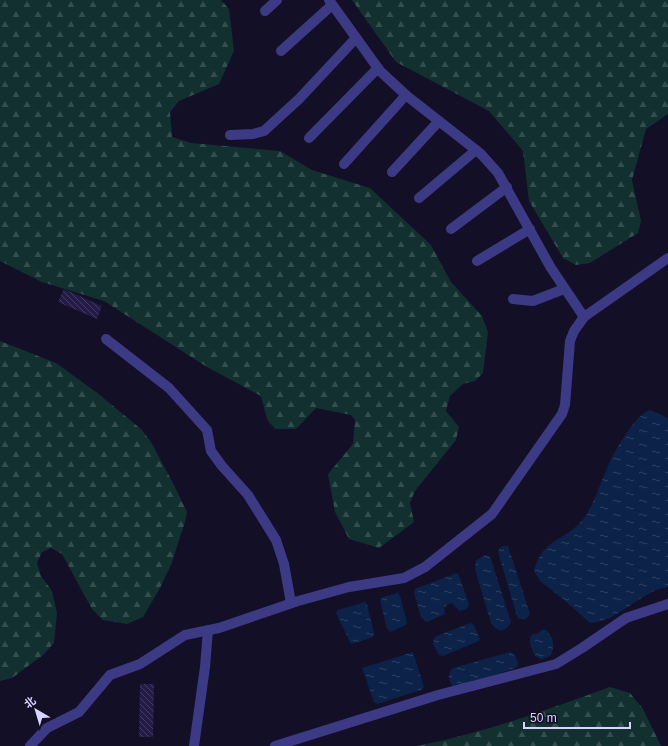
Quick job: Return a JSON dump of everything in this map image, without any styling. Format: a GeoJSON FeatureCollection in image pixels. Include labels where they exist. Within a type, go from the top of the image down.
{"type":"FeatureCollection","features":[{"type":"Feature","properties":{"kind":"street"},"geometry":{"type":"LineString","coordinates":[[265,11],[276,0]]}},
{"type":"Feature","properties":{"kind":"street"},"geometry":{"type":"LineString","coordinates":[[281,51],[330,2],[378,68],[406,95],[476,150],[498,173],[564,289],[584,317]]}},
{"type":"Feature","properties":{"kind":"street"},"geometry":{"type":"LineString","coordinates":[[230,135],[253,134],[264,131],[299,99],[356,38]]}},
{"type":"Feature","properties":{"kind":"street"},"geometry":{"type":"LineString","coordinates":[[309,138],[378,68]]}},
{"type":"Feature","properties":{"kind":"street"},"geometry":{"type":"LineString","coordinates":[[344,164],[406,95]]}},
{"type":"Feature","properties":{"kind":"street"},"geometry":{"type":"LineString","coordinates":[[392,172],[439,121]]}},
{"type":"Feature","properties":{"kind":"street"},"geometry":{"type":"LineString","coordinates":[[419,198],[476,150]]}},
{"type":"Feature","properties":{"kind":"street"},"geometry":{"type":"LineString","coordinates":[[451,229],[507,187]]}},
{"type":"Feature","properties":{"kind":"street"},"geometry":{"type":"LineString","coordinates":[[477,261],[530,229]]}},
{"type":"Feature","properties":{"kind":"street"},"geometry":{"type":"LineString","coordinates":[[30,746],[47,728],[79,712],[110,675],[140,664],[186,635],[219,628],[291,603],[349,587],[404,578],[425,567],[492,514],[562,414],[565,405],[570,341],[574,331],[584,317],[668,258]]}},
{"type":"Feature","properties":{"kind":"street"},"geometry":{"type":"LineString","coordinates":[[513,299],[533,301],[564,289]]}},
{"type":"Feature","properties":{"kind":"street"},"geometry":{"type":"LineString","coordinates":[[106,339],[169,388],[206,430],[211,451],[222,466],[248,495],[276,540],[284,564],[291,603]]}},
{"type":"Feature","properties":{"kind":"street"},"geometry":{"type":"LineString","coordinates":[[275,746],[438,696],[556,664],[626,618],[668,604]]}},
{"type":"Feature","properties":{"kind":"street"},"geometry":{"type":"LineString","coordinates":[[194,746],[205,667],[208,630]]}},
{"type":"Feature","properties":{"kind":"green space"},"geometry":{"type":"Polygon","coordinates":[[[0,0],[221,0],[229,9],[234,51],[219,84],[179,101],[170,112],[172,137],[191,143],[280,151],[312,170],[370,188],[431,245],[451,282],[482,316],[488,332],[483,373],[475,381],[463,384],[450,396],[446,411],[459,427],[456,440],[415,491],[410,503],[414,522],[379,548],[349,539],[335,512],[328,474],[353,444],[355,420],[351,415],[316,408],[296,429],[275,429],[267,419],[261,396],[207,367],[104,301],[42,282],[0,261],[0,0]]]}},
{"type":"Feature","properties":{"kind":"green space"},"geometry":{"type":"Polygon","coordinates":[[[352,0],[668,0],[668,114],[646,129],[632,180],[641,221],[638,233],[590,263],[576,265],[563,258],[529,201],[523,151],[489,111],[396,62],[352,0]]]}},
{"type":"Feature","properties":{"kind":"green space"},"geometry":{"type":"Polygon","coordinates":[[[0,341],[56,363],[96,392],[141,429],[151,442],[187,512],[171,565],[160,588],[143,617],[127,624],[103,620],[92,609],[62,554],[51,548],[42,552],[37,563],[41,576],[52,591],[57,613],[54,643],[43,655],[12,678],[0,681],[0,341]]]}},
{"type":"Feature","properties":{"kind":"green space"},"geometry":{"type":"Polygon","coordinates":[[[610,687],[630,693],[643,709],[661,746],[417,746],[491,728],[610,687]]]}},
{"type":"Feature","properties":{"kind":"water"},"geometry":{"type":"Polygon","coordinates":[[[650,410],[668,419],[668,587],[658,589],[610,617],[590,623],[540,581],[534,571],[543,551],[572,530],[586,515],[609,464],[624,436],[637,419],[650,410]]]}},
{"type":"Feature","properties":{"kind":"water"},"geometry":{"type":"Polygon","coordinates":[[[503,546],[508,546],[530,614],[526,619],[519,619],[517,616],[498,552],[503,546]]]}},
{"type":"Feature","properties":{"kind":"water"},"geometry":{"type":"Polygon","coordinates":[[[486,555],[491,559],[511,622],[504,630],[496,629],[491,623],[475,569],[476,560],[486,555]]]}},
{"type":"Feature","properties":{"kind":"water"},"geometry":{"type":"Polygon","coordinates":[[[457,573],[469,604],[468,607],[459,611],[452,603],[448,604],[444,608],[445,614],[427,622],[421,617],[414,593],[415,589],[457,573]]]}},
{"type":"Feature","properties":{"kind":"water"},"geometry":{"type":"Polygon","coordinates":[[[398,593],[407,622],[406,625],[390,632],[387,629],[380,600],[383,597],[398,593]]]}},
{"type":"Feature","properties":{"kind":"water"},"geometry":{"type":"Polygon","coordinates":[[[365,602],[367,604],[374,633],[373,637],[351,644],[336,613],[338,610],[365,602]]]}},
{"type":"Feature","properties":{"kind":"water"},"geometry":{"type":"Polygon","coordinates":[[[470,623],[474,625],[480,639],[479,641],[443,656],[439,655],[433,644],[434,638],[470,623]]]}},
{"type":"Feature","properties":{"kind":"water"},"geometry":{"type":"Polygon","coordinates":[[[542,630],[546,630],[549,633],[552,639],[553,648],[551,655],[541,659],[534,654],[531,648],[530,637],[542,630]]]}},
{"type":"Feature","properties":{"kind":"water"},"geometry":{"type":"Polygon","coordinates":[[[413,652],[424,687],[421,690],[377,704],[374,702],[362,668],[413,652]]]}},
{"type":"Feature","properties":{"kind":"water"},"geometry":{"type":"Polygon","coordinates":[[[510,652],[517,660],[518,666],[515,668],[468,684],[453,687],[451,684],[449,674],[453,668],[510,652]]]}},
{"type":"Feature","properties":{"kind":"building"},"geometry":{"type":"Polygon","coordinates":[[[64,289],[102,306],[97,319],[58,302],[64,289]]]}},
{"type":"Feature","properties":{"kind":"building"},"geometry":{"type":"Polygon","coordinates":[[[140,684],[154,684],[153,737],[139,737],[140,684]]]}}]}
